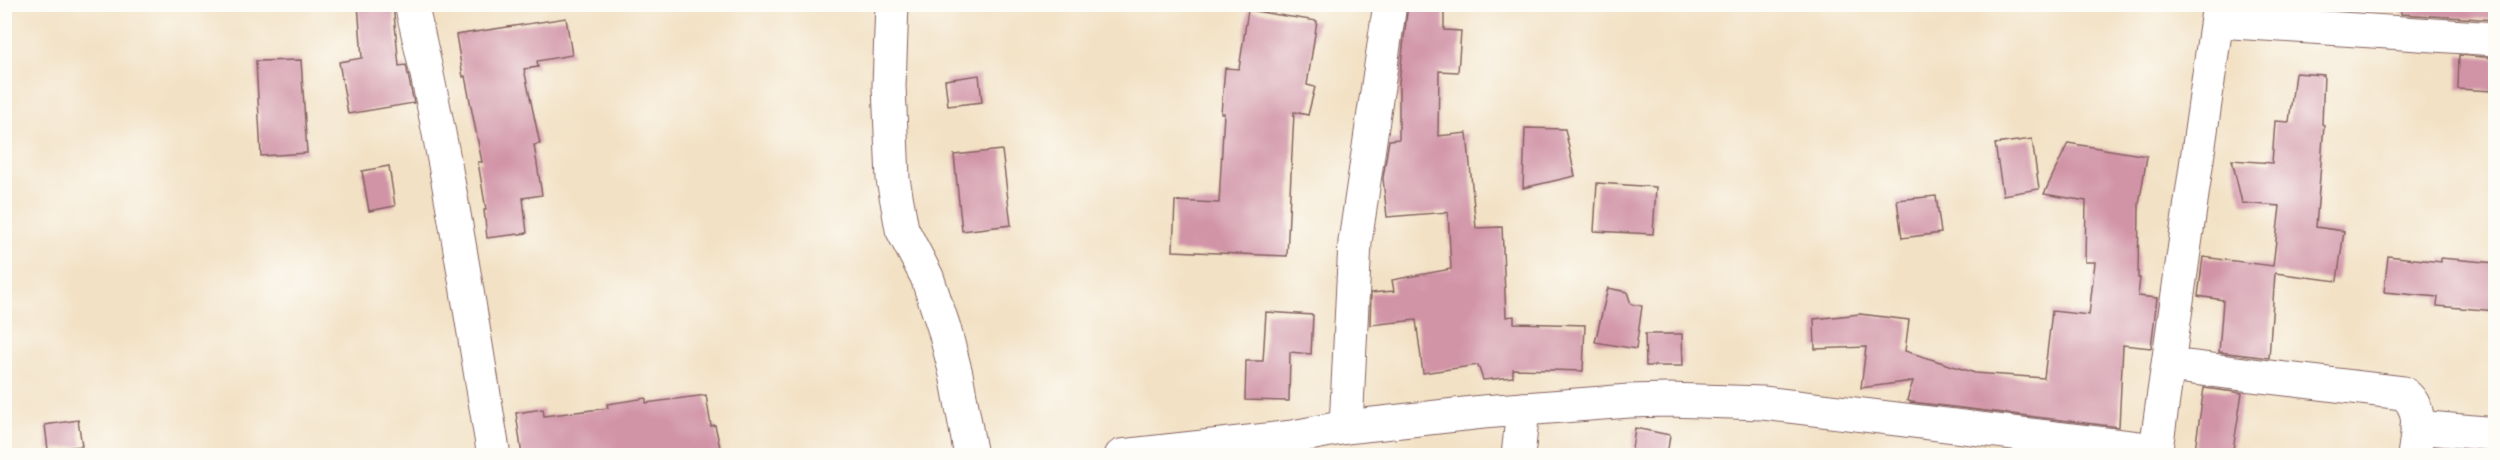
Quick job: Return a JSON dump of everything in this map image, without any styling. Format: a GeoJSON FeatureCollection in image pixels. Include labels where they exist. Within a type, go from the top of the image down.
{"type":"FeatureCollection","features":[{"type":"Feature","properties":{"kind":"street"},"geometry":{"type":"LineString","coordinates":[[411,4],[452,201],[494,456]]}},
{"type":"Feature","properties":{"kind":"street"},"geometry":{"type":"LineString","coordinates":[[892,4],[889,86],[896,199],[902,229],[927,277],[944,328],[956,374],[971,456]]}},
{"type":"Feature","properties":{"kind":"street"},"geometry":{"type":"LineString","coordinates":[[1346,427],[1356,242],[1390,4]]}},
{"type":"Feature","properties":{"kind":"street"},"geometry":{"type":"LineString","coordinates":[[1121,456],[1293,437],[1346,427],[1629,400],[1763,403],[2155,453],[2218,13],[2496,39]]}},
{"type":"Feature","properties":{"kind":"street"},"geometry":{"type":"LineString","coordinates":[[2169,365],[2403,393],[2416,406],[2416,441],[2496,434]]}},
{"type":"Feature","properties":{"kind":"street"},"geometry":{"type":"LineString","coordinates":[[1518,456],[1523,409]]}},
{"type":"Feature","properties":{"kind":"building"},"geometry":{"type":"Polygon","coordinates":[[[358,4],[393,4],[399,66],[406,65],[414,103],[348,114],[339,62],[362,58],[358,4]]]}},
{"type":"Feature","properties":{"kind":"building"},"geometry":{"type":"Polygon","coordinates":[[[1408,4],[1444,4],[1444,30],[1461,31],[1458,72],[1439,71],[1438,136],[1467,133],[1476,228],[1502,227],[1506,317],[1514,316],[1514,323],[1585,325],[1583,371],[1513,369],[1513,377],[1483,380],[1478,365],[1423,373],[1416,320],[1370,325],[1371,293],[1394,291],[1392,280],[1451,269],[1448,212],[1387,217],[1383,178],[1389,140],[1399,139],[1399,82],[1408,4]]]}},
{"type":"Feature","properties":{"kind":"building"},"geometry":{"type":"Polygon","coordinates":[[[2401,4],[2496,4],[2496,20],[2401,14],[2401,4]]]}},
{"type":"Feature","properties":{"kind":"building"},"geometry":{"type":"Polygon","coordinates":[[[1248,10],[1317,21],[1307,85],[1315,87],[1308,115],[1294,112],[1287,256],[1173,251],[1175,201],[1219,203],[1224,113],[1221,113],[1225,68],[1239,69],[1248,10]]]}},
{"type":"Feature","properties":{"kind":"building"},"geometry":{"type":"Polygon","coordinates":[[[566,18],[572,55],[537,61],[538,67],[524,69],[540,144],[534,145],[542,195],[523,198],[527,233],[487,238],[484,210],[486,210],[478,162],[482,162],[456,35],[566,18]]]}},
{"type":"Feature","properties":{"kind":"building"},"geometry":{"type":"Polygon","coordinates":[[[2459,55],[2496,58],[2493,91],[2458,89],[2459,55]]]}},
{"type":"Feature","properties":{"kind":"building"},"geometry":{"type":"Polygon","coordinates":[[[301,60],[307,153],[261,156],[256,61],[301,60]]]}},
{"type":"Feature","properties":{"kind":"building"},"geometry":{"type":"Polygon","coordinates":[[[2295,73],[2324,75],[2322,124],[2324,125],[2316,227],[2344,231],[2337,281],[2275,273],[2269,358],[2219,352],[2223,300],[2198,296],[2203,257],[2273,266],[2280,206],[2242,203],[2232,160],[2272,163],[2275,121],[2289,122],[2295,73]]]}},
{"type":"Feature","properties":{"kind":"building"},"geometry":{"type":"Polygon","coordinates":[[[979,75],[982,102],[948,106],[945,80],[979,75]]]}},
{"type":"Feature","properties":{"kind":"building"},"geometry":{"type":"Polygon","coordinates":[[[1525,128],[1565,129],[1575,176],[1523,188],[1525,128]]]}},
{"type":"Feature","properties":{"kind":"building"},"geometry":{"type":"Polygon","coordinates":[[[2032,139],[2039,189],[2003,195],[1995,144],[2032,139]]]}},
{"type":"Feature","properties":{"kind":"building"},"geometry":{"type":"Polygon","coordinates":[[[2068,143],[2147,156],[2139,204],[2138,278],[2140,278],[2138,296],[2157,298],[2151,348],[2123,345],[2119,427],[1911,402],[1907,400],[1913,381],[1861,388],[1866,347],[1815,349],[1814,319],[1860,314],[1909,320],[1905,351],[1975,373],[2044,378],[2052,311],[2089,315],[2095,262],[2085,262],[2086,201],[2044,194],[2068,143]]]}},
{"type":"Feature","properties":{"kind":"building"},"geometry":{"type":"Polygon","coordinates":[[[1002,150],[1011,225],[962,231],[954,155],[1002,150]]]}},
{"type":"Feature","properties":{"kind":"building"},"geometry":{"type":"Polygon","coordinates":[[[389,166],[395,206],[369,211],[362,171],[389,166]]]}},
{"type":"Feature","properties":{"kind":"building"},"geometry":{"type":"Polygon","coordinates":[[[1597,183],[1656,187],[1653,234],[1594,231],[1597,183]]]}},
{"type":"Feature","properties":{"kind":"building"},"geometry":{"type":"Polygon","coordinates":[[[1936,196],[1941,233],[1902,238],[1897,200],[1936,196]]]}},
{"type":"Feature","properties":{"kind":"building"},"geometry":{"type":"Polygon","coordinates":[[[2388,256],[2441,262],[2441,258],[2496,263],[2496,311],[2437,306],[2438,297],[2384,292],[2388,256]]]}},
{"type":"Feature","properties":{"kind":"building"},"geometry":{"type":"Polygon","coordinates":[[[1608,288],[1627,292],[1631,304],[1642,306],[1636,349],[1595,342],[1608,288]]]}},
{"type":"Feature","properties":{"kind":"building"},"geometry":{"type":"Polygon","coordinates":[[[1266,312],[1313,315],[1311,354],[1290,352],[1289,401],[1245,400],[1246,361],[1263,361],[1266,312]]]}},
{"type":"Feature","properties":{"kind":"building"},"geometry":{"type":"Polygon","coordinates":[[[1645,334],[1682,334],[1683,366],[1646,366],[1645,334]]]}},
{"type":"Feature","properties":{"kind":"building"},"geometry":{"type":"Polygon","coordinates":[[[2204,388],[2242,393],[2232,456],[2194,456],[2204,388]]]}},
{"type":"Feature","properties":{"kind":"building"},"geometry":{"type":"Polygon","coordinates":[[[706,395],[711,426],[715,425],[722,456],[522,456],[516,413],[543,409],[544,416],[608,408],[607,404],[646,398],[646,403],[706,395]]]}},
{"type":"Feature","properties":{"kind":"building"},"geometry":{"type":"Polygon","coordinates":[[[78,420],[82,446],[48,450],[45,425],[78,420]]]}},
{"type":"Feature","properties":{"kind":"building"},"geometry":{"type":"Polygon","coordinates":[[[1635,428],[1670,435],[1667,456],[1631,456],[1635,428]]]}}]}
